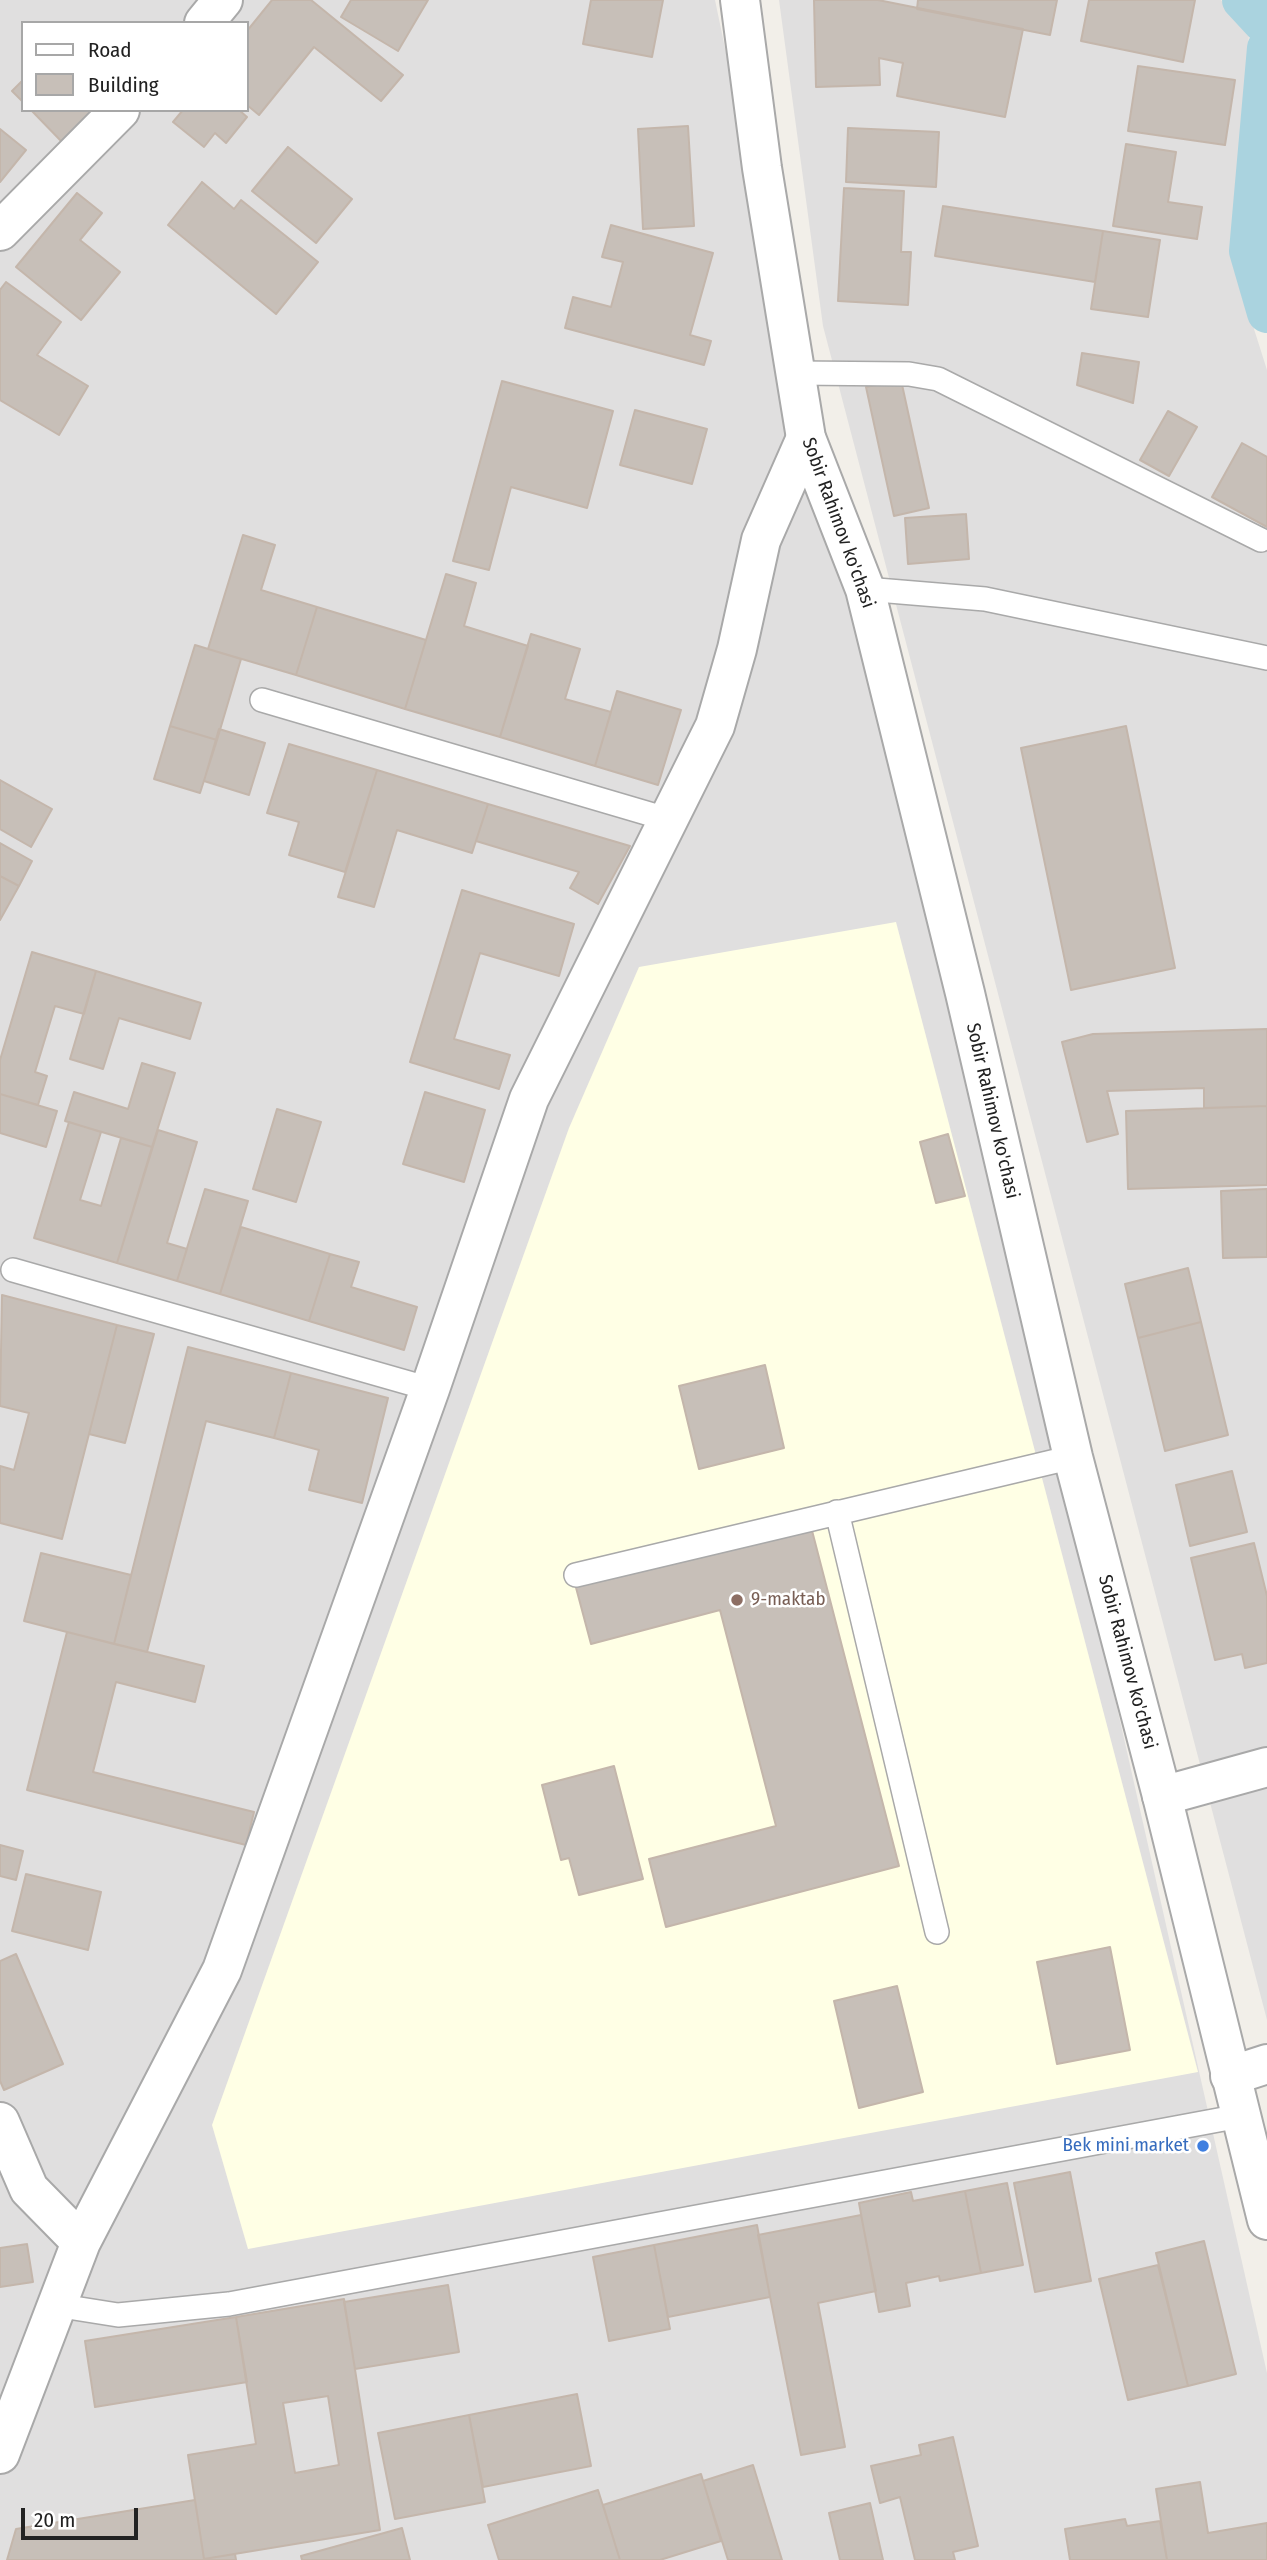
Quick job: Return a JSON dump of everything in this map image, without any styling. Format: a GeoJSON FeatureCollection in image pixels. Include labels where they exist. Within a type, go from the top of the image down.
{"type":"FeatureCollection","features":[{"type":"Feature","properties":{"kind":"street"},"geometry":{"type":"LineString","coordinates":[[206,21],[223,0]]}},
{"type":"Feature","properties":{"kind":"street","name":"Sobir Rahimov ko'chasi"},"geometry":{"type":"LineString","coordinates":[[740,0],[794,373],[806,438],[864,589],[965,993],[1073,1457],[1162,1796],[1267,2220]]}},
{"type":"Feature","properties":{"kind":"street"},"geometry":{"type":"LineString","coordinates":[[0,231],[119,112]]}},
{"type":"Feature","properties":{"kind":"street"},"geometry":{"type":"LineString","coordinates":[[0,2454],[81,2242],[222,1970],[430,1389],[529,1099],[715,726],[737,649],[761,540],[806,438]]}},
{"type":"Feature","properties":{"kind":"street"},"geometry":{"type":"LineString","coordinates":[[1162,1796],[1267,1767]]}},
{"type":"Feature","properties":{"kind":"street"},"geometry":{"type":"LineString","coordinates":[[1230,2076],[1267,2064]]}},
{"type":"Feature","properties":{"kind":"street"},"geometry":{"type":"LineString","coordinates":[[0,2122],[29,2189],[81,2242]]}},
{"type":"Feature","properties":{"kind":"lane"},"geometry":{"type":"LineString","coordinates":[[794,373],[909,374],[937,379],[1261,540]]}},
{"type":"Feature","properties":{"kind":"lane"},"geometry":{"type":"LineString","coordinates":[[864,589],[985,599],[1267,658]]}},
{"type":"Feature","properties":{"kind":"lane"},"geometry":{"type":"LineString","coordinates":[[262,700],[670,820]]}},
{"type":"Feature","properties":{"kind":"lane"},"geometry":{"type":"LineString","coordinates":[[13,1270],[430,1389]]}},
{"type":"Feature","properties":{"kind":"lane"},"geometry":{"type":"LineString","coordinates":[[576,1575],[1073,1457]]}},
{"type":"Feature","properties":{"kind":"lane"},"geometry":{"type":"LineString","coordinates":[[837,1512],[937,1932]]}},
{"type":"Feature","properties":{"kind":"lane"},"geometry":{"type":"LineString","coordinates":[[55,2305],[118,2315],[229,2304],[1240,2116]]}},
{"type":"Feature","properties":{"kind":"shaded area"},"geometry":{"type":"Polygon","coordinates":[[[0,0],[715,0],[806,438],[865,589],[1267,2373],[1267,2560],[0,2560],[0,0]]]}},
{"type":"Feature","properties":{"kind":"shaded area"},"geometry":{"type":"Polygon","coordinates":[[[779,0],[1221,0],[1249,33],[1235,269],[1267,370],[1267,2020],[823,326],[779,0]]]}},
{"type":"Feature","properties":{"kind":"shaded area","name":"9-maktab"},"geometry":{"type":"Polygon","coordinates":[[[896,922],[1198,2072],[248,2249],[212,2125],[569,1128],[639,967],[896,922]]]}},
{"type":"Feature","properties":{"kind":"building"},"geometry":{"type":"Polygon","coordinates":[[[272,0],[311,0],[403,75],[381,101],[314,47],[259,115],[248,106],[248,30],[272,0]]]}},
{"type":"Feature","properties":{"kind":"building"},"geometry":{"type":"Polygon","coordinates":[[[351,0],[428,0],[398,51],[341,17],[351,0]]]}},
{"type":"Feature","properties":{"kind":"building"},"geometry":{"type":"Polygon","coordinates":[[[591,0],[663,0],[652,57],[583,44],[591,0]]]}},
{"type":"Feature","properties":{"kind":"building"},"geometry":{"type":"Polygon","coordinates":[[[814,0],[878,0],[1023,29],[1005,117],[897,96],[903,63],[879,58],[880,85],[816,87],[814,0]]]}},
{"type":"Feature","properties":{"kind":"building"},"geometry":{"type":"Polygon","coordinates":[[[918,0],[1057,0],[1050,35],[917,9],[918,0]]]}},
{"type":"Feature","properties":{"kind":"building"},"geometry":{"type":"Polygon","coordinates":[[[1089,0],[1195,0],[1183,62],[1081,41],[1089,0]]]}},
{"type":"Feature","properties":{"kind":"building"},"geometry":{"type":"Polygon","coordinates":[[[1138,66],[1235,80],[1225,145],[1128,131],[1138,66]]]}},
{"type":"Feature","properties":{"kind":"building"},"geometry":{"type":"Polygon","coordinates":[[[21,82],[21,100],[12,91],[21,82]]]}},
{"type":"Feature","properties":{"kind":"building"},"geometry":{"type":"Polygon","coordinates":[[[33,112],[92,112],[62,142],[33,112]]]}},
{"type":"Feature","properties":{"kind":"building"},"geometry":{"type":"Polygon","coordinates":[[[181,112],[241,112],[247,117],[226,143],[215,133],[204,147],[173,122],[181,112]]]}},
{"type":"Feature","properties":{"kind":"building"},"geometry":{"type":"Polygon","coordinates":[[[688,126],[694,226],[643,229],[638,129],[688,126]]]}},
{"type":"Feature","properties":{"kind":"building"},"geometry":{"type":"Polygon","coordinates":[[[848,128],[939,132],[936,187],[846,182],[848,128]]]}},
{"type":"Feature","properties":{"kind":"building"},"geometry":{"type":"Polygon","coordinates":[[[0,129],[26,150],[0,182],[0,129]]]}},
{"type":"Feature","properties":{"kind":"building"},"geometry":{"type":"Polygon","coordinates":[[[1126,144],[1176,152],[1168,202],[1202,207],[1197,239],[1113,226],[1126,144]]]}},
{"type":"Feature","properties":{"kind":"building"},"geometry":{"type":"Polygon","coordinates":[[[288,147],[352,199],[316,243],[252,191],[288,147]]]}},
{"type":"Feature","properties":{"kind":"building"},"geometry":{"type":"Polygon","coordinates":[[[202,182],[234,209],[241,200],[318,262],[276,314],[168,225],[202,182]]]}},
{"type":"Feature","properties":{"kind":"building"},"geometry":{"type":"Polygon","coordinates":[[[844,188],[904,191],[901,252],[911,252],[908,305],[838,301],[844,188]]]}},
{"type":"Feature","properties":{"kind":"building"},"geometry":{"type":"Polygon","coordinates":[[[77,193],[102,213],[80,240],[120,272],[81,320],[16,267],[77,193]]]}},
{"type":"Feature","properties":{"kind":"building"},"geometry":{"type":"Polygon","coordinates":[[[943,206],[1103,231],[1095,282],[935,256],[943,206]]]}},
{"type":"Feature","properties":{"kind":"building"},"geometry":{"type":"Polygon","coordinates":[[[611,225],[713,253],[690,335],[711,341],[704,365],[565,328],[573,297],[611,307],[623,262],[602,257],[611,225]]]}},
{"type":"Feature","properties":{"kind":"building"},"geometry":{"type":"Polygon","coordinates":[[[1103,231],[1160,240],[1148,317],[1091,309],[1103,231]]]}},
{"type":"Feature","properties":{"kind":"building"},"geometry":{"type":"Polygon","coordinates":[[[6,282],[61,322],[37,355],[88,386],[59,435],[0,400],[0,290],[6,282]]]}},
{"type":"Feature","properties":{"kind":"building"},"geometry":{"type":"Polygon","coordinates":[[[1082,353],[1139,362],[1133,403],[1077,385],[1082,353]]]}},
{"type":"Feature","properties":{"kind":"building"},"geometry":{"type":"Polygon","coordinates":[[[901,380],[929,508],[894,516],[866,387],[901,380]]]}},
{"type":"Feature","properties":{"kind":"building"},"geometry":{"type":"Polygon","coordinates":[[[502,381],[613,411],[587,508],[511,487],[489,570],[453,561],[502,381]]]}},
{"type":"Feature","properties":{"kind":"building"},"geometry":{"type":"Polygon","coordinates":[[[635,410],[707,429],[692,484],[620,465],[635,410]]]}},
{"type":"Feature","properties":{"kind":"building"},"geometry":{"type":"Polygon","coordinates":[[[1168,411],[1197,427],[1169,476],[1140,460],[1168,411]]]}},
{"type":"Feature","properties":{"kind":"building"},"geometry":{"type":"Polygon","coordinates":[[[1242,443],[1267,457],[1267,527],[1212,497],[1242,443]]]}},
{"type":"Feature","properties":{"kind":"building"},"geometry":{"type":"Polygon","coordinates":[[[966,514],[969,559],[908,564],[905,518],[966,514]]]}},
{"type":"Feature","properties":{"kind":"building"},"geometry":{"type":"Polygon","coordinates":[[[243,535],[275,545],[261,590],[317,607],[296,675],[208,649],[243,535]]]}},
{"type":"Feature","properties":{"kind":"building"},"geometry":{"type":"Polygon","coordinates":[[[446,574],[476,583],[464,626],[528,646],[500,737],[405,709],[446,574]]]}},
{"type":"Feature","properties":{"kind":"building"},"geometry":{"type":"Polygon","coordinates":[[[317,607],[426,640],[405,709],[296,675],[317,607]]]}},
{"type":"Feature","properties":{"kind":"building"},"geometry":{"type":"Polygon","coordinates":[[[531,634],[580,649],[565,699],[611,712],[595,766],[500,737],[531,634]]]}},
{"type":"Feature","properties":{"kind":"building"},"geometry":{"type":"Polygon","coordinates":[[[195,645],[241,659],[217,740],[170,726],[195,645]]]}},
{"type":"Feature","properties":{"kind":"building"},"geometry":{"type":"Polygon","coordinates":[[[617,691],[681,710],[658,785],[595,766],[617,691]]]}},
{"type":"Feature","properties":{"kind":"building"},"geometry":{"type":"Polygon","coordinates":[[[170,726],[217,740],[200,793],[154,779],[170,726]]]}},
{"type":"Feature","properties":{"kind":"building"},"geometry":{"type":"Polygon","coordinates":[[[1126,726],[1175,968],[1071,990],[1021,748],[1126,726]]]}},
{"type":"Feature","properties":{"kind":"building"},"geometry":{"type":"Polygon","coordinates":[[[219,729],[265,743],[249,795],[204,781],[219,729]]]}},
{"type":"Feature","properties":{"kind":"building"},"geometry":{"type":"Polygon","coordinates":[[[289,744],[377,770],[345,872],[289,855],[299,822],[267,813],[289,744]]]}},
{"type":"Feature","properties":{"kind":"building"},"geometry":{"type":"Polygon","coordinates":[[[377,770],[488,804],[472,853],[397,830],[374,907],[338,897],[377,770]]]}},
{"type":"Feature","properties":{"kind":"building"},"geometry":{"type":"Polygon","coordinates":[[[0,780],[52,809],[31,847],[0,829],[0,780]]]}},
{"type":"Feature","properties":{"kind":"building"},"geometry":{"type":"Polygon","coordinates":[[[488,804],[630,846],[598,904],[570,888],[579,872],[476,841],[488,804]]]}},
{"type":"Feature","properties":{"kind":"building"},"geometry":{"type":"Polygon","coordinates":[[[0,843],[32,861],[19,886],[0,876],[0,843]]]}},
{"type":"Feature","properties":{"kind":"building"},"geometry":{"type":"Polygon","coordinates":[[[0,876],[19,886],[0,920],[0,876]]]}},
{"type":"Feature","properties":{"kind":"building"},"geometry":{"type":"Polygon","coordinates":[[[462,890],[574,924],[559,976],[480,953],[454,1039],[510,1055],[499,1089],[410,1062],[462,890]]]}},
{"type":"Feature","properties":{"kind":"building"},"geometry":{"type":"Polygon","coordinates":[[[32,952],[96,971],[84,1014],[55,1006],[35,1072],[47,1076],[38,1105],[0,1094],[0,1060],[32,952]]]}},
{"type":"Feature","properties":{"kind":"building"},"geometry":{"type":"Polygon","coordinates":[[[96,971],[201,1003],[190,1039],[119,1018],[103,1069],[70,1059],[96,971]]]}},
{"type":"Feature","properties":{"kind":"building"},"geometry":{"type":"Polygon","coordinates":[[[1267,1029],[1267,1106],[1204,1108],[1204,1088],[1107,1091],[1118,1134],[1087,1142],[1062,1042],[1093,1034],[1267,1029]]]}},
{"type":"Feature","properties":{"kind":"building"},"geometry":{"type":"Polygon","coordinates":[[[142,1063],[175,1073],[152,1147],[65,1121],[74,1092],[128,1109],[142,1063]]]}},
{"type":"Feature","properties":{"kind":"building"},"geometry":{"type":"Polygon","coordinates":[[[425,1092],[485,1110],[464,1182],[403,1164],[425,1092]]]}},
{"type":"Feature","properties":{"kind":"building"},"geometry":{"type":"Polygon","coordinates":[[[0,1094],[57,1111],[46,1147],[0,1133],[0,1094]]]}},
{"type":"Feature","properties":{"kind":"building"},"geometry":{"type":"Polygon","coordinates":[[[1267,1106],[1267,1185],[1128,1189],[1126,1111],[1267,1106]]]}},
{"type":"Feature","properties":{"kind":"building"},"geometry":{"type":"Polygon","coordinates":[[[277,1109],[321,1122],[296,1202],[253,1189],[277,1109]]]}},
{"type":"Feature","properties":{"kind":"building"},"geometry":{"type":"Polygon","coordinates":[[[69,1122],[101,1132],[80,1200],[101,1206],[121,1138],[152,1147],[117,1263],[34,1238],[69,1122]]]}},
{"type":"Feature","properties":{"kind":"building"},"geometry":{"type":"Polygon","coordinates":[[[158,1130],[197,1142],[167,1243],[187,1249],[177,1281],[117,1263],[158,1130]]]}},
{"type":"Feature","properties":{"kind":"building"},"geometry":{"type":"Polygon","coordinates":[[[948,1134],[965,1196],[936,1203],[920,1142],[948,1134]]]}},
{"type":"Feature","properties":{"kind":"building"},"geometry":{"type":"Polygon","coordinates":[[[205,1189],[248,1201],[220,1294],[177,1281],[205,1189]]]}},
{"type":"Feature","properties":{"kind":"building"},"geometry":{"type":"Polygon","coordinates":[[[1267,1189],[1267,1257],[1223,1258],[1221,1191],[1267,1189]]]}},
{"type":"Feature","properties":{"kind":"building"},"geometry":{"type":"Polygon","coordinates":[[[241,1227],[330,1254],[309,1321],[220,1294],[241,1227]]]}},
{"type":"Feature","properties":{"kind":"building"},"geometry":{"type":"Polygon","coordinates":[[[330,1254],[359,1262],[351,1287],[417,1307],[404,1350],[309,1321],[330,1254]]]}},
{"type":"Feature","properties":{"kind":"building"},"geometry":{"type":"Polygon","coordinates":[[[1188,1268],[1201,1322],[1138,1338],[1125,1284],[1188,1268]]]}},
{"type":"Feature","properties":{"kind":"building"},"geometry":{"type":"Polygon","coordinates":[[[2,1295],[117,1325],[62,1539],[0,1523],[0,1466],[14,1470],[29,1413],[0,1406],[2,1295]]]}},
{"type":"Feature","properties":{"kind":"building"},"geometry":{"type":"Polygon","coordinates":[[[1201,1322],[1228,1435],[1165,1451],[1138,1338],[1201,1322]]]}},
{"type":"Feature","properties":{"kind":"building"},"geometry":{"type":"Polygon","coordinates":[[[117,1325],[154,1334],[125,1443],[89,1434],[117,1325]]]}},
{"type":"Feature","properties":{"kind":"building"},"geometry":{"type":"Polygon","coordinates":[[[188,1347],[291,1373],[274,1438],[206,1421],[147,1652],[114,1644],[188,1347]]]}},
{"type":"Feature","properties":{"kind":"building"},"geometry":{"type":"Polygon","coordinates":[[[765,1365],[784,1448],[699,1469],[679,1386],[765,1365]]]}},
{"type":"Feature","properties":{"kind":"building"},"geometry":{"type":"Polygon","coordinates":[[[291,1373],[388,1398],[362,1503],[309,1490],[319,1450],[274,1438],[291,1373]]]}},
{"type":"Feature","properties":{"kind":"building"},"geometry":{"type":"Polygon","coordinates":[[[1232,1471],[1247,1532],[1190,1546],[1176,1485],[1232,1471]]]}},
{"type":"Feature","properties":{"kind":"building"},"geometry":{"type":"Polygon","coordinates":[[[809,1519],[899,1866],[666,1927],[649,1859],[776,1826],[720,1610],[591,1644],[574,1580],[809,1519]]]}},
{"type":"Feature","properties":{"kind":"building"},"geometry":{"type":"Polygon","coordinates":[[[1254,1543],[1267,1596],[1267,1663],[1245,1668],[1242,1654],[1215,1660],[1191,1558],[1254,1543]]]}},
{"type":"Feature","properties":{"kind":"building"},"geometry":{"type":"Polygon","coordinates":[[[41,1553],[131,1575],[114,1644],[24,1621],[41,1553]]]}},
{"type":"Feature","properties":{"kind":"building"},"geometry":{"type":"Polygon","coordinates":[[[67,1632],[204,1666],[195,1702],[116,1682],[93,1772],[254,1812],[246,1845],[27,1790],[67,1632]]]}},
{"type":"Feature","properties":{"kind":"building"},"geometry":{"type":"Polygon","coordinates":[[[614,1766],[643,1879],[579,1895],[569,1858],[561,1860],[542,1785],[614,1766]]]}},
{"type":"Feature","properties":{"kind":"building"},"geometry":{"type":"Polygon","coordinates":[[[0,1845],[23,1851],[16,1880],[0,1876],[0,1845]]]}},
{"type":"Feature","properties":{"kind":"building"},"geometry":{"type":"Polygon","coordinates":[[[26,1874],[101,1892],[88,1950],[12,1931],[26,1874]]]}},
{"type":"Feature","properties":{"kind":"building"},"geometry":{"type":"Polygon","coordinates":[[[1110,1947],[1130,2050],[1057,2064],[1037,1962],[1110,1947]]]}},
{"type":"Feature","properties":{"kind":"building"},"geometry":{"type":"Polygon","coordinates":[[[16,1954],[63,2064],[4,2090],[0,2081],[0,1961],[16,1954]]]}},
{"type":"Feature","properties":{"kind":"building"},"geometry":{"type":"Polygon","coordinates":[[[897,1986],[923,2092],[859,2108],[834,2001],[897,1986]]]}},
{"type":"Feature","properties":{"kind":"building"},"geometry":{"type":"Polygon","coordinates":[[[1070,2172],[1091,2281],[1035,2292],[1014,2183],[1070,2172]]]}},
{"type":"Feature","properties":{"kind":"building"},"geometry":{"type":"Polygon","coordinates":[[[1007,2183],[1023,2265],[981,2273],[965,2191],[1007,2183]]]}},
{"type":"Feature","properties":{"kind":"building"},"geometry":{"type":"Polygon","coordinates":[[[965,2191],[981,2273],[940,2281],[939,2276],[906,2283],[910,2306],[879,2312],[859,2203],[911,2192],[913,2201],[965,2191]]]}},
{"type":"Feature","properties":{"kind":"building"},"geometry":{"type":"Polygon","coordinates":[[[861,2215],[876,2291],[818,2303],[845,2447],[801,2455],[758,2235],[861,2215]]]}},
{"type":"Feature","properties":{"kind":"building"},"geometry":{"type":"Polygon","coordinates":[[[757,2225],[770,2297],[668,2317],[654,2245],[757,2225]]]}},
{"type":"Feature","properties":{"kind":"building"},"geometry":{"type":"Polygon","coordinates":[[[1204,2241],[1236,2374],[1188,2386],[1156,2253],[1204,2241]]]}},
{"type":"Feature","properties":{"kind":"building"},"geometry":{"type":"Polygon","coordinates":[[[27,2244],[33,2282],[0,2287],[0,2248],[27,2244]]]}},
{"type":"Feature","properties":{"kind":"building"},"geometry":{"type":"Polygon","coordinates":[[[654,2245],[670,2329],[609,2341],[593,2257],[654,2245]]]}},
{"type":"Feature","properties":{"kind":"building"},"geometry":{"type":"Polygon","coordinates":[[[1158,2265],[1188,2386],[1128,2400],[1099,2279],[1158,2265]]]}},
{"type":"Feature","properties":{"kind":"building"},"geometry":{"type":"Polygon","coordinates":[[[448,2285],[459,2352],[355,2369],[344,2302],[448,2285]]]}},
{"type":"Feature","properties":{"kind":"building"},"geometry":{"type":"Polygon","coordinates":[[[344,2299],[380,2530],[204,2559],[188,2455],[256,2444],[236,2317],[344,2299]],[[328,2396],[283,2403],[295,2473],[339,2465],[328,2396]]]}},
{"type":"Feature","properties":{"kind":"building"},"geometry":{"type":"Polygon","coordinates":[[[236,2317],[247,2382],[95,2407],[85,2341],[236,2317]]]}},
{"type":"Feature","properties":{"kind":"building"},"geometry":{"type":"Polygon","coordinates":[[[577,2394],[591,2466],[483,2487],[469,2415],[577,2394]]]}},
{"type":"Feature","properties":{"kind":"building"},"geometry":{"type":"Polygon","coordinates":[[[469,2415],[485,2502],[395,2519],[378,2433],[469,2415]]]}},
{"type":"Feature","properties":{"kind":"building"},"geometry":{"type":"Polygon","coordinates":[[[953,2437],[978,2546],[953,2552],[955,2560],[915,2560],[900,2497],[880,2503],[871,2466],[921,2455],[919,2445],[953,2437]]]}},
{"type":"Feature","properties":{"kind":"building"},"geometry":{"type":"Polygon","coordinates":[[[753,2465],[782,2560],[728,2560],[703,2481],[753,2465]]]}},
{"type":"Feature","properties":{"kind":"building"},"geometry":{"type":"Polygon","coordinates":[[[701,2474],[721,2541],[660,2560],[620,2560],[603,2505],[701,2474]]]}},
{"type":"Feature","properties":{"kind":"building"},"geometry":{"type":"Polygon","coordinates":[[[1200,2482],[1208,2533],[1267,2523],[1267,2560],[1167,2560],[1156,2489],[1200,2482]]]}},
{"type":"Feature","properties":{"kind":"building"},"geometry":{"type":"Polygon","coordinates":[[[598,2490],[620,2560],[499,2560],[488,2525],[598,2490]]]}},
{"type":"Feature","properties":{"kind":"building"},"geometry":{"type":"Polygon","coordinates":[[[195,2500],[204,2559],[235,2554],[236,2560],[7,2560],[16,2529],[195,2500]]]}},
{"type":"Feature","properties":{"kind":"building"},"geometry":{"type":"Polygon","coordinates":[[[870,2503],[883,2560],[840,2560],[829,2513],[870,2503]]]}},
{"type":"Feature","properties":{"kind":"building"},"geometry":{"type":"Polygon","coordinates":[[[1125,2519],[1127,2526],[1160,2521],[1167,2560],[1070,2560],[1065,2529],[1125,2519]]]}},
{"type":"Feature","properties":{"kind":"building"},"geometry":{"type":"Polygon","coordinates":[[[402,2528],[410,2560],[302,2560],[301,2556],[402,2528]]]}},
{"type":"Feature","properties":{"kind":"waterway"},"geometry":{"type":"LineString","coordinates":[[1242,0],[1267,27]]}},
{"type":"Feature","properties":{"kind":"waterway"},"geometry":{"type":"LineString","coordinates":[[1267,48],[1249,251],[1267,313]]}},
{"type":"Feature","properties":{"kind":"place","name":"9-maktab"},"geometry":{"type":"Point","coordinates":[737,1600]}},
{"type":"Feature","properties":{"kind":"place","name":"Bek mini market"},"geometry":{"type":"Point","coordinates":[1203,2146]}}]}
